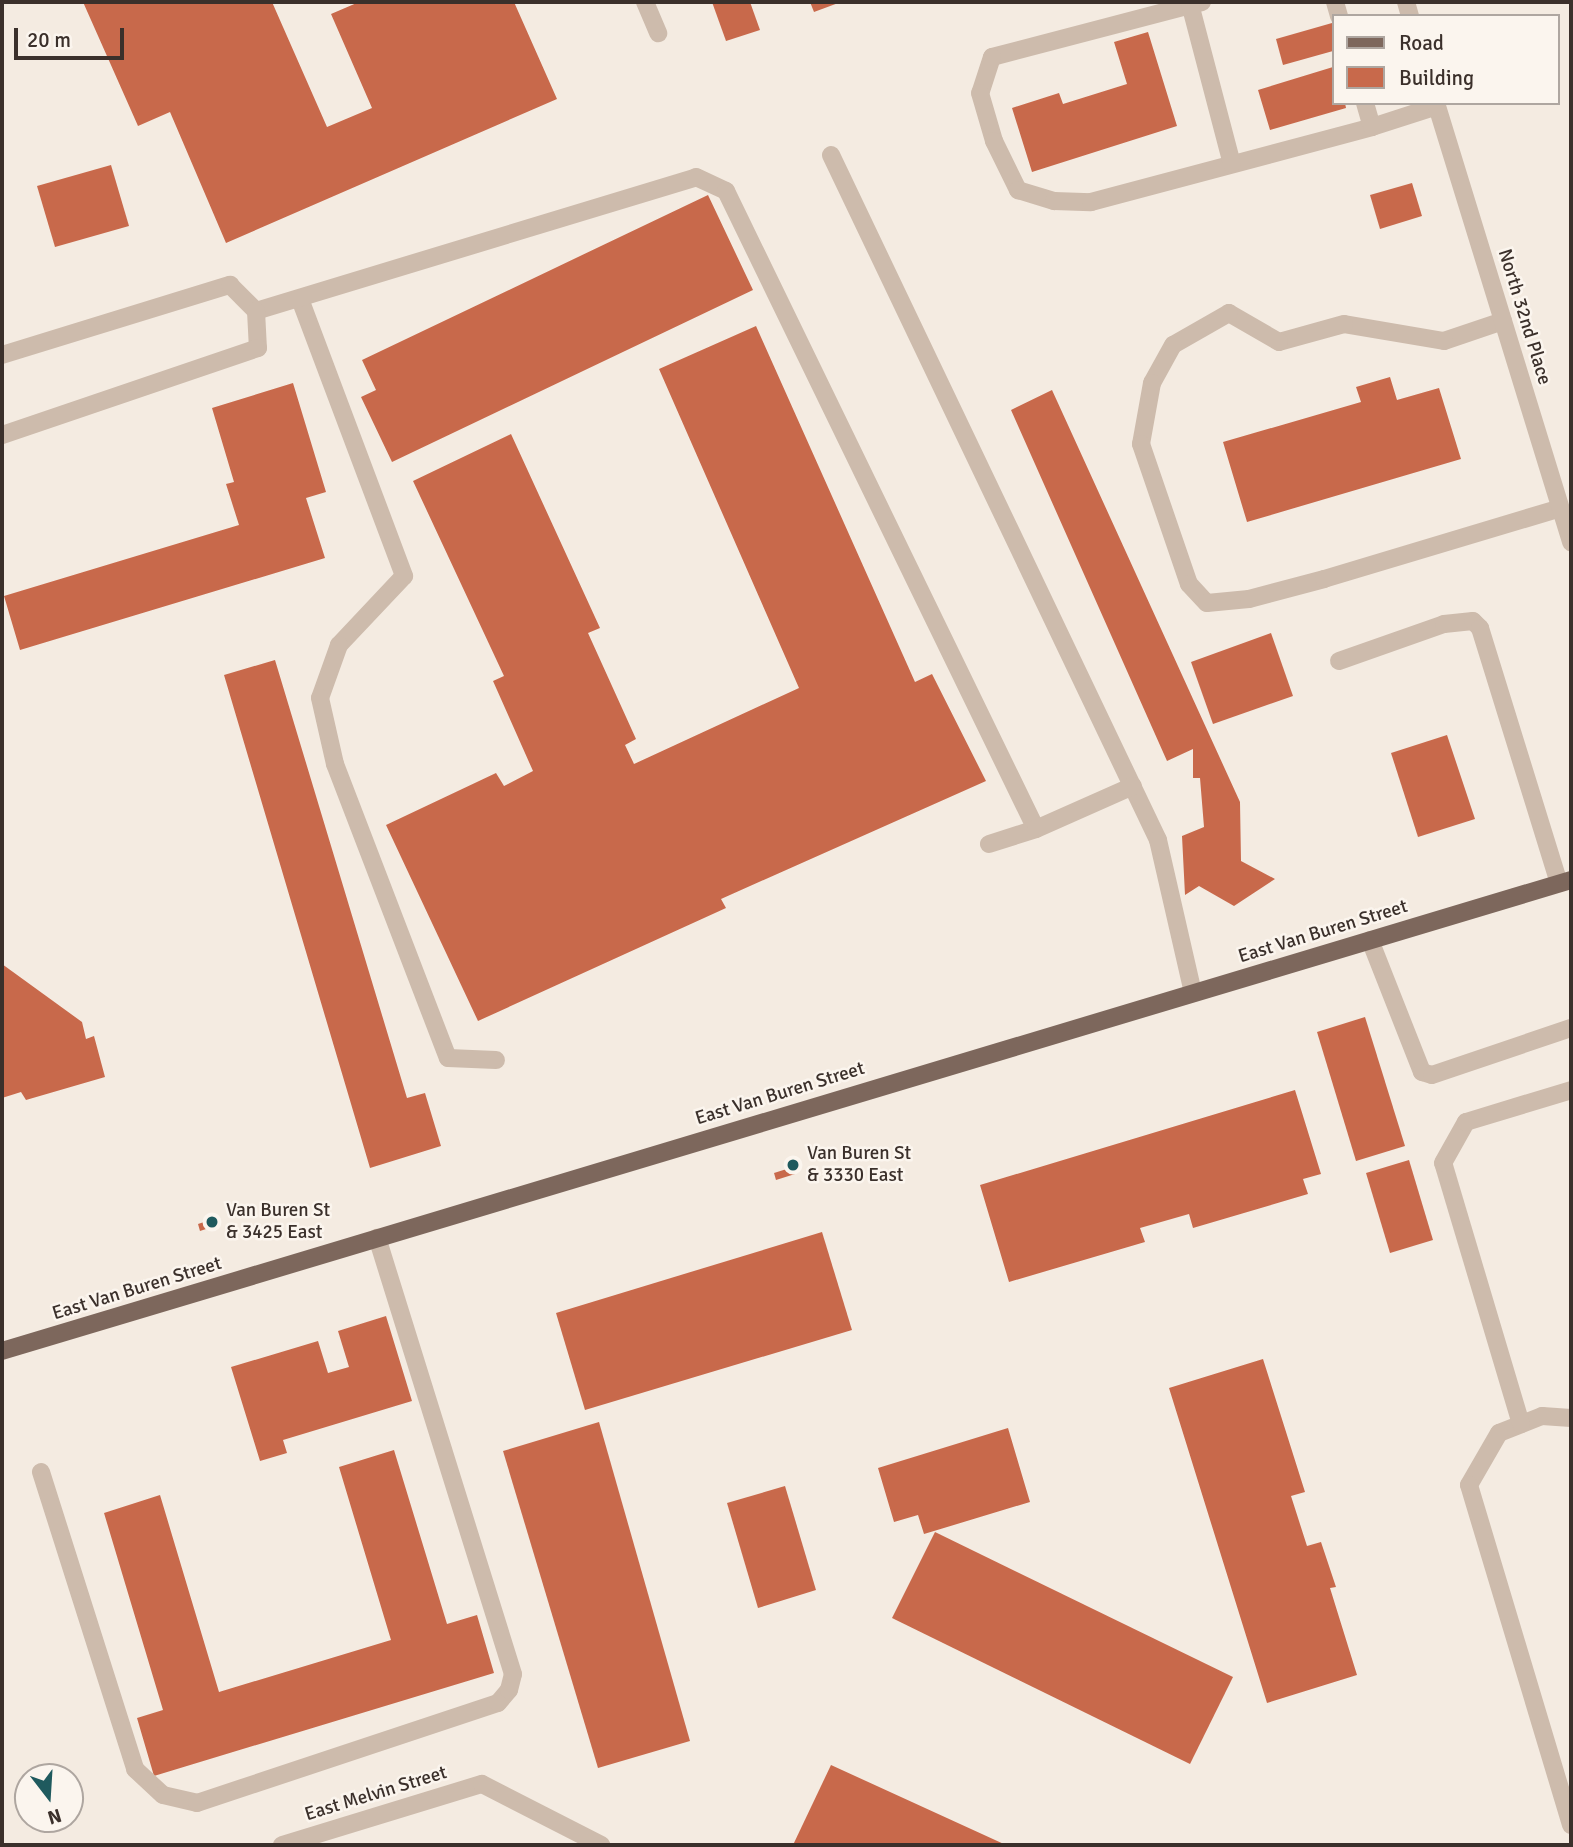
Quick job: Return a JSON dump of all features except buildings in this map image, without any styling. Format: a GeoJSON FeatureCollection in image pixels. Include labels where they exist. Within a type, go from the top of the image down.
{"type":"FeatureCollection","features":[{"type":"Feature","properties":{"kind":"main road","name":"East Van Buren Street"},"geometry":{"type":"LineString","coordinates":[[2,1351],[1565,882]]}},
{"type":"Feature","properties":{"kind":"street"},"geometry":{"type":"LineString","coordinates":[[645,2],[658,33]]}},
{"type":"Feature","properties":{"kind":"street"},"geometry":{"type":"LineString","coordinates":[[1232,164],[1196,3],[992,57],[980,93],[994,141],[1018,190],[1054,201],[1091,202],[1372,127],[1437,105]]}},
{"type":"Feature","properties":{"kind":"street"},"geometry":{"type":"LineString","coordinates":[[1366,105],[1372,127]]}},
{"type":"Feature","properties":{"kind":"street","name":"North 32nd Place"},"geometry":{"type":"LineString","coordinates":[[1437,105],[1571,543]]}},
{"type":"Feature","properties":{"kind":"street"},"geometry":{"type":"LineString","coordinates":[[831,155],[1158,839],[1193,993]]}},
{"type":"Feature","properties":{"kind":"street"},"geometry":{"type":"LineString","coordinates":[[256,311],[696,177],[726,191],[1036,829]]}},
{"type":"Feature","properties":{"kind":"street"},"geometry":{"type":"LineString","coordinates":[[2,355],[230,285],[256,311],[258,348],[2,435]]}},
{"type":"Feature","properties":{"kind":"street"},"geometry":{"type":"LineString","coordinates":[[300,299],[404,576],[339,645],[320,698],[335,764],[448,1058],[496,1060]]}},
{"type":"Feature","properties":{"kind":"street"},"geometry":{"type":"LineString","coordinates":[[1503,321],[1444,341],[1344,324],[1279,342],[1229,313],[1173,345],[1152,383],[1141,444],[1189,584],[1207,603],[1249,599],[1324,579],[1560,508]]}},
{"type":"Feature","properties":{"kind":"street"},"geometry":{"type":"LineString","coordinates":[[1339,661],[1444,624],[1473,621],[1480,628],[1565,882]]}},
{"type":"Feature","properties":{"kind":"street"},"geometry":{"type":"LineString","coordinates":[[989,844],[1036,829],[1133,786]]}},
{"type":"Feature","properties":{"kind":"street"},"geometry":{"type":"LineString","coordinates":[[1370,940],[1422,1072],[1432,1075],[1571,1028]]}},
{"type":"Feature","properties":{"kind":"street"},"geometry":{"type":"LineString","coordinates":[[1521,1424],[1443,1163],[1466,1122],[1571,1090]]}},
{"type":"Feature","properties":{"kind":"street"},"geometry":{"type":"LineString","coordinates":[[41,1472],[135,1769],[163,1795],[197,1803],[481,1713],[498,1703],[509,1690],[513,1674],[377,1238]]}},
{"type":"Feature","properties":{"kind":"street"},"geometry":{"type":"LineString","coordinates":[[1571,1418],[1542,1416],[1499,1433],[1469,1485],[1571,1825]]}},
{"type":"Feature","properties":{"kind":"street","name":"East Melvin Street"},"geometry":{"type":"LineString","coordinates":[[282,1845],[482,1784],[582,1841]]}},
{"type":"Feature","properties":{"kind":"street"},"geometry":{"type":"LineString","coordinates":[[582,1841],[601,1845]]}},
{"type":"Feature","properties":{"kind":"place","name":"Van Buren St & 3330 East"},"geometry":{"type":"Point","coordinates":[793,1165]}},
{"type":"Feature","properties":{"kind":"place","name":"Van Buren St & 3425 East"},"geometry":{"type":"Point","coordinates":[212,1222]}}]}
